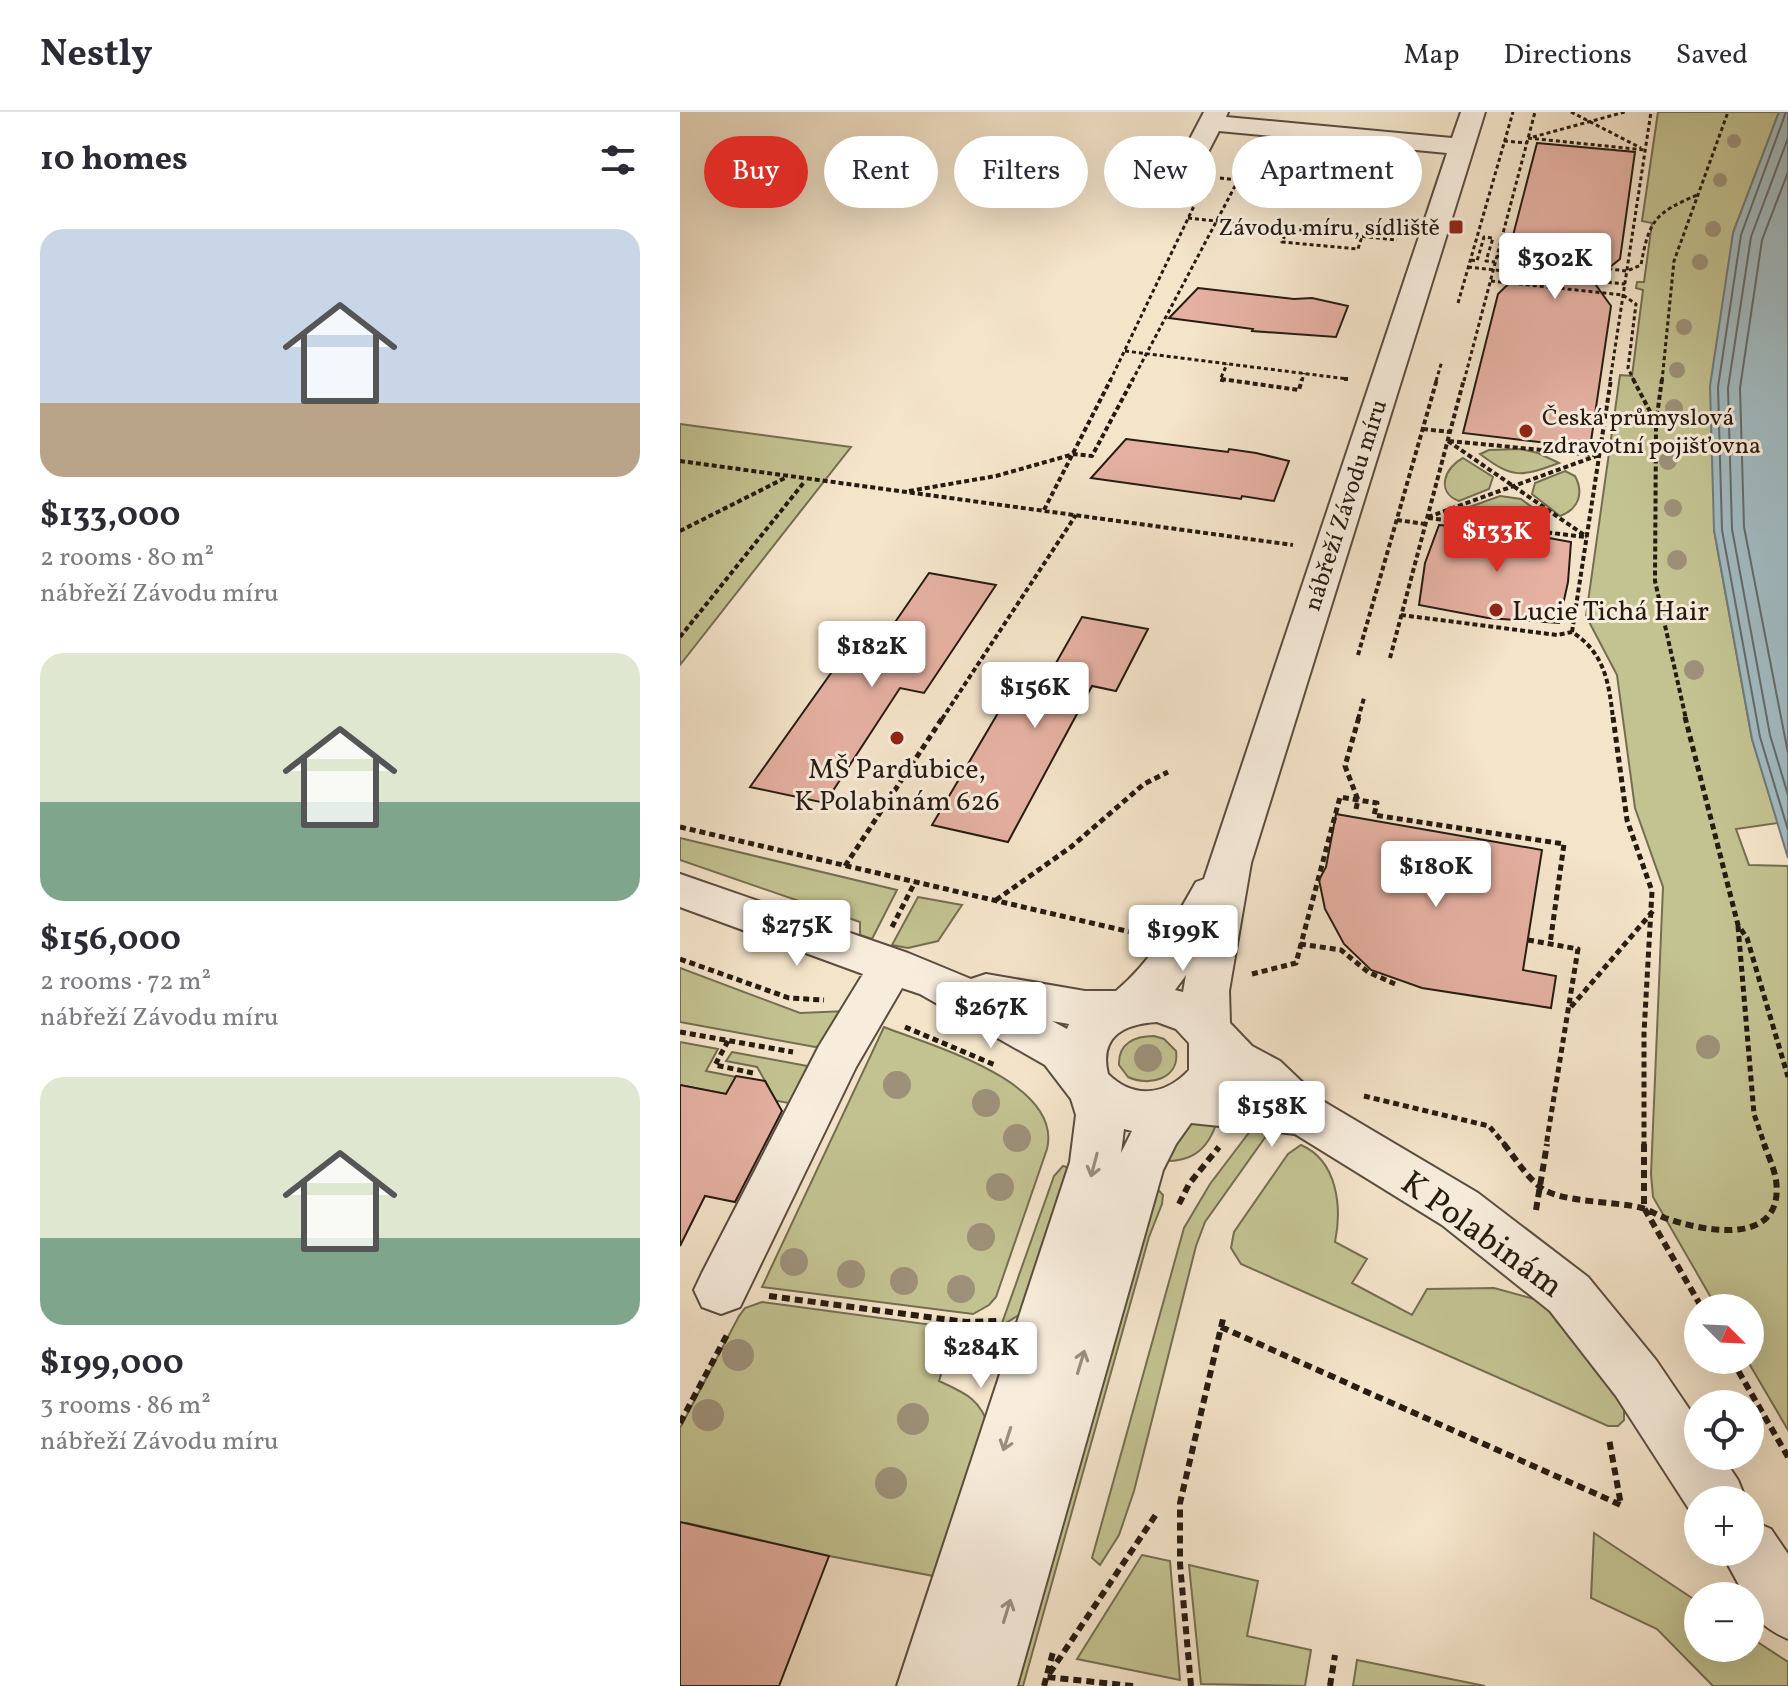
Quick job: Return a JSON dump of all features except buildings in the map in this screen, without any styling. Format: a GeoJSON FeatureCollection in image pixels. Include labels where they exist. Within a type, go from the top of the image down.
{"type":"FeatureCollection","features":[{"type":"Feature","properties":{"kind":"street","name":"nábřeží Závodu míru"},"geometry":{"type":"LineString","coordinates":[[1209,1033],[1206,991],[1229,863],[1473,112]]}},
{"type":"Feature","properties":{"kind":"street"},"geometry":{"type":"LineString","coordinates":[[1221,120],[1294,136]]}},
{"type":"Feature","properties":{"kind":"street"},"geometry":{"type":"LineString","coordinates":[[1422,147],[1462,147]]}},
{"type":"Feature","properties":{"kind":"street","name":"nábřeží Závodu míru"},"geometry":{"type":"LineString","coordinates":[[1126,1008],[1157,983],[1170,966],[1229,863]]}},
{"type":"Feature","properties":{"kind":"street","name":"K Polabinám"},"geometry":{"type":"LineString","coordinates":[[680,890],[914,974],[1055,1045],[1111,1104],[1131,1110],[1156,1111],[1180,1104],[1210,1103],[1244,1110],[1304,1114]]}},
{"type":"Feature","properties":{"kind":"street"},"geometry":{"type":"LineString","coordinates":[[735,1292],[836,1059],[863,1009],[914,974]]}},
{"type":"Feature","properties":{"kind":"street","name":"K Polabinám"},"geometry":{"type":"LineString","coordinates":[[914,974],[1051,1005],[1097,1010],[1157,1004],[1193,1016],[1235,1059],[1263,1075],[1304,1114],[1460,1209],[1569,1294],[1636,1378],[1708,1486]]}},
{"type":"Feature","properties":{"kind":"street"},"geometry":{"type":"LineString","coordinates":[[929,1686],[1095,1162],[1101,1115],[1080,1057],[1086,1037],[1100,1022],[1126,1008]]}},
{"type":"Feature","properties":{"kind":"street"},"geometry":{"type":"LineString","coordinates":[[985,1686],[1138,1170],[1157,1131],[1180,1104],[1201,1090],[1212,1073],[1216,1056],[1209,1033]]}},
{"type":"Feature","properties":{"kind":"street"},"geometry":{"type":"LineString","coordinates":[[1760,1566],[1788,1608]]}},
{"type":"Feature","properties":{"kind":"path"},"geometry":{"type":"LineString","coordinates":[[1458,303],[1513,112]]}},
{"type":"Feature","properties":{"kind":"path"},"geometry":{"type":"LineString","coordinates":[[1390,658],[1535,112]]}},
{"type":"Feature","properties":{"kind":"path"},"geometry":{"type":"LineString","coordinates":[[1571,112],[1645,150]]}},
{"type":"Feature","properties":{"kind":"path"},"geometry":{"type":"LineString","coordinates":[[1528,141],[1625,112]]}},
{"type":"Feature","properties":{"kind":"path"},"geometry":{"type":"LineString","coordinates":[[1572,632],[1651,112]]}},
{"type":"Feature","properties":{"kind":"path"},"geometry":{"type":"LineString","coordinates":[[1360,1095],[1489,1126],[1541,1189],[1582,1200],[1644,1208],[1664,1218],[1719,1230],[1739,1231],[1768,1220],[1774,1207],[1776,1180],[1753,1103],[1738,925],[1693,752],[1655,581],[1656,423],[1670,325],[1674,261],[1728,112]]}},
{"type":"Feature","properties":{"kind":"path"},"geometry":{"type":"LineString","coordinates":[[1221,120],[1208,177],[1232,179]]}},
{"type":"Feature","properties":{"kind":"path"},"geometry":{"type":"LineString","coordinates":[[1504,141],[1645,150]]}},
{"type":"Feature","properties":{"kind":"path"},"geometry":{"type":"LineString","coordinates":[[900,492],[996,476],[1074,454],[1092,456],[1232,193]]}},
{"type":"Feature","properties":{"kind":"path"},"geometry":{"type":"LineString","coordinates":[[1497,256],[1627,271],[1641,265],[1648,222],[1658,212],[1697,195]]}},
{"type":"Feature","properties":{"kind":"path"},"geometry":{"type":"LineString","coordinates":[[1044,510],[1125,351],[1192,208]]}},
{"type":"Feature","properties":{"kind":"path"},"geometry":{"type":"LineString","coordinates":[[1188,218],[1402,241]]}},
{"type":"Feature","properties":{"kind":"path"},"geometry":{"type":"LineString","coordinates":[[1288,229],[1282,242],[1358,249],[1362,236]]}},
{"type":"Feature","properties":{"kind":"path"},"geometry":{"type":"LineString","coordinates":[[1471,260],[1477,261],[1484,237],[1493,238],[1486,261],[1495,262]]}},
{"type":"Feature","properties":{"kind":"path"},"geometry":{"type":"LineString","coordinates":[[1558,273],[1560,263]]}},
{"type":"Feature","properties":{"kind":"path"},"geometry":{"type":"LineString","coordinates":[[1468,267],[1548,276],[1558,273],[1566,278]]}},
{"type":"Feature","properties":{"kind":"path"},"geometry":{"type":"LineString","coordinates":[[1548,276],[1556,281],[1566,278],[1625,284]]}},
{"type":"Feature","properties":{"kind":"path"},"geometry":{"type":"LineString","coordinates":[[1491,281],[1623,295],[1636,304],[1628,368],[1656,423]]}},
{"type":"Feature","properties":{"kind":"path"},"geometry":{"type":"LineString","coordinates":[[1555,288],[1556,281]]}},
{"type":"Feature","properties":{"kind":"path"},"geometry":{"type":"LineString","coordinates":[[1125,351],[1353,380]]}},
{"type":"Feature","properties":{"kind":"path"},"geometry":{"type":"LineString","coordinates":[[1358,655],[1442,361]]}},
{"type":"Feature","properties":{"kind":"path"},"geometry":{"type":"LineString","coordinates":[[1227,364],[1220,380],[1299,390],[1304,373]]}},
{"type":"Feature","properties":{"kind":"path"},"geometry":{"type":"LineString","coordinates":[[1423,429],[1450,432]]}},
{"type":"Feature","properties":{"kind":"path"},"geometry":{"type":"LineString","coordinates":[[1448,441],[1599,455]]}},
{"type":"Feature","properties":{"kind":"path"},"geometry":{"type":"LineString","coordinates":[[1448,441],[1587,537]]}},
{"type":"Feature","properties":{"kind":"path"},"geometry":{"type":"LineString","coordinates":[[1426,520],[1599,455]]}},
{"type":"Feature","properties":{"kind":"path"},"geometry":{"type":"LineString","coordinates":[[680,461],[1295,545]]}},
{"type":"Feature","properties":{"kind":"path"},"geometry":{"type":"LineString","coordinates":[[680,531],[786,477]]}},
{"type":"Feature","properties":{"kind":"path"},"geometry":{"type":"LineString","coordinates":[[680,637],[806,480]]}},
{"type":"Feature","properties":{"kind":"path"},"geometry":{"type":"LineString","coordinates":[[845,866],[1076,515]]}},
{"type":"Feature","properties":{"kind":"path"},"geometry":{"type":"LineString","coordinates":[[1397,520],[1426,520],[1587,537]]}},
{"type":"Feature","properties":{"kind":"path"},"geometry":{"type":"LineString","coordinates":[[1401,615],[1557,635],[1572,632],[1587,641],[1603,663],[1608,678],[1627,820],[1649,881],[1653,911],[1644,1033],[1644,1208],[1694,1294]]}},
{"type":"Feature","properties":{"kind":"path"},"geometry":{"type":"LineString","coordinates":[[1356,809],[1358,800],[1345,766],[1364,698]]}},
{"type":"Feature","properties":{"kind":"path"},"geometry":{"type":"LineString","coordinates":[[996,901],[1071,847],[1144,784],[1168,772]]}},
{"type":"Feature","properties":{"kind":"path"},"geometry":{"type":"LineString","coordinates":[[1247,975],[1296,963],[1340,797],[1377,803],[1374,815],[1564,844],[1550,944]]}},
{"type":"Feature","properties":{"kind":"path"},"geometry":{"type":"LineString","coordinates":[[680,827],[1141,934]]}},
{"type":"Feature","properties":{"kind":"path"},"geometry":{"type":"LineString","coordinates":[[1571,1008],[1653,911]]}},
{"type":"Feature","properties":{"kind":"path"},"geometry":{"type":"LineString","coordinates":[[1738,925],[1747,938],[1788,1077]]}},
{"type":"Feature","properties":{"kind":"path"},"geometry":{"type":"LineString","coordinates":[[1528,940],[1578,949],[1541,1189]]}},
{"type":"Feature","properties":{"kind":"path"},"geometry":{"type":"LineString","coordinates":[[1300,944],[1341,950],[1368,972],[1395,984]]}},
{"type":"Feature","properties":{"kind":"path"},"geometry":{"type":"LineString","coordinates":[[680,959],[789,998],[839,1000],[1001,1068]]}},
{"type":"Feature","properties":{"kind":"path"},"geometry":{"type":"LineString","coordinates":[[680,1032],[836,1059]]}},
{"type":"Feature","properties":{"kind":"path"},"geometry":{"type":"LineString","coordinates":[[728,1041],[715,1065],[753,1073]]}},
{"type":"Feature","properties":{"kind":"path"},"geometry":{"type":"LineString","coordinates":[[1174,1214],[1189,1184],[1244,1110]]}},
{"type":"Feature","properties":{"kind":"path"},"geometry":{"type":"LineString","coordinates":[[680,1423],[735,1292],[966,1322],[998,1321],[1003,1306]]}},
{"type":"Feature","properties":{"kind":"path"},"geometry":{"type":"LineString","coordinates":[[1191,1686],[1180,1564],[1180,1503],[1222,1323],[1621,1505],[1609,1439]]}},
{"type":"Feature","properties":{"kind":"path"},"geometry":{"type":"LineString","coordinates":[[1740,1374],[1788,1457]]}},
{"type":"Feature","properties":{"kind":"path"},"geometry":{"type":"LineString","coordinates":[[1045,1682],[1157,1513]]}},
{"type":"Feature","properties":{"kind":"path"},"geometry":{"type":"LineString","coordinates":[[1045,1682],[1055,1647]]}},
{"type":"Feature","properties":{"kind":"path"},"geometry":{"type":"LineString","coordinates":[[1330,1686],[1335,1655]]}},
{"type":"Feature","properties":{"kind":"path"},"geometry":{"type":"LineString","coordinates":[[1045,1682],[1133,1686]]}},
{"type":"Feature","properties":{"kind":"shaded area"},"geometry":{"type":"Polygon","coordinates":[[[1658,112],[1779,112],[1733,233],[1714,530],[1752,739],[1778,823],[1736,829],[1749,865],[1788,866],[1788,1430],[1755,1374],[1764,1374],[1764,1294],[1709,1294],[1653,1197],[1651,1174],[1663,887],[1635,808],[1617,675],[1586,616],[1620,375],[1632,376],[1643,290],[1636,288],[1637,282],[1644,282],[1652,223],[1642,221],[1658,112]]]}},
{"type":"Feature","properties":{"kind":"shaded area"},"geometry":{"type":"Polygon","coordinates":[[[680,424],[851,447],[680,665],[680,424]]]}},
{"type":"Feature","properties":{"kind":"shaded area"},"geometry":{"type":"Polygon","coordinates":[[[1521,449],[1559,463],[1526,473],[1509,472],[1480,454],[1489,450],[1521,449]]]}},
{"type":"Feature","properties":{"kind":"shaded area"},"geometry":{"type":"Polygon","coordinates":[[[1463,458],[1493,477],[1489,489],[1459,501],[1447,492],[1445,480],[1451,467],[1463,458]]]}},
{"type":"Feature","properties":{"kind":"shaded area"},"geometry":{"type":"Polygon","coordinates":[[[1565,471],[1575,476],[1579,494],[1572,509],[1560,516],[1532,494],[1535,483],[1565,471]]]}},
{"type":"Feature","properties":{"kind":"shaded area"},"geometry":{"type":"Polygon","coordinates":[[[1500,496],[1521,499],[1547,518],[1546,521],[1526,525],[1492,523],[1464,509],[1500,496]]]}},
{"type":"Feature","properties":{"kind":"shaded area"},"geometry":{"type":"Polygon","coordinates":[[[680,838],[897,890],[872,939],[860,935],[860,922],[680,860],[680,838]]]}},
{"type":"Feature","properties":{"kind":"shaded area"},"geometry":{"type":"Polygon","coordinates":[[[918,897],[962,905],[938,941],[908,948],[892,945],[918,897]]]}},
{"type":"Feature","properties":{"kind":"shaded area"},"geometry":{"type":"Polygon","coordinates":[[[680,968],[800,1013],[847,1011],[830,1044],[815,1047],[680,1022],[680,968]]]}},
{"type":"Feature","properties":{"kind":"shaded area"},"geometry":{"type":"Polygon","coordinates":[[[884,1027],[990,1070],[1035,1104],[1047,1125],[1047,1149],[996,1297],[973,1314],[762,1287],[884,1027]]]}},
{"type":"Feature","properties":{"kind":"shaded area"},"geometry":{"type":"Polygon","coordinates":[[[1154,1036],[1164,1039],[1176,1051],[1173,1068],[1153,1081],[1128,1077],[1119,1065],[1121,1051],[1134,1039],[1154,1036]]]}},
{"type":"Feature","properties":{"kind":"shaded area"},"geometry":{"type":"Polygon","coordinates":[[[680,1042],[718,1049],[706,1071],[736,1077],[726,1094],[680,1085],[680,1042]]]}},
{"type":"Feature","properties":{"kind":"shaded area"},"geometry":{"type":"Polygon","coordinates":[[[732,1052],[818,1068],[799,1105],[762,1098],[768,1086],[757,1067],[726,1061],[732,1052]]]}},
{"type":"Feature","properties":{"kind":"shaded area"},"geometry":{"type":"Polygon","coordinates":[[[1218,1118],[1208,1140],[1194,1154],[1176,1161],[1152,1160],[1189,1120],[1218,1118]]]}},
{"type":"Feature","properties":{"kind":"shaded area"},"geometry":{"type":"Polygon","coordinates":[[[1254,1126],[1264,1131],[1266,1136],[1205,1222],[1196,1246],[1134,1491],[1119,1535],[1100,1565],[1092,1558],[1184,1228],[1210,1184],[1254,1126]]]}},
{"type":"Feature","properties":{"kind":"shaded area"},"geometry":{"type":"Polygon","coordinates":[[[1301,1145],[1323,1162],[1330,1174],[1337,1201],[1335,1242],[1367,1259],[1352,1283],[1412,1315],[1427,1289],[1494,1288],[1549,1303],[1624,1402],[1624,1420],[1618,1426],[1608,1426],[1241,1264],[1231,1248],[1234,1232],[1288,1154],[1301,1145]]]}},
{"type":"Feature","properties":{"kind":"shaded area"},"geometry":{"type":"Polygon","coordinates":[[[1063,1166],[1077,1170],[1024,1312],[1001,1326],[1054,1176],[1063,1166]]]}},
{"type":"Feature","properties":{"kind":"shaded area"},"geometry":{"type":"Polygon","coordinates":[[[1153,1184],[1163,1195],[1162,1204],[1149,1237],[1023,1686],[999,1686],[1153,1184]]]}},
{"type":"Feature","properties":{"kind":"shaded area"},"geometry":{"type":"Polygon","coordinates":[[[762,1302],[955,1328],[939,1381],[971,1398],[986,1418],[989,1428],[944,1578],[829,1556],[687,1523],[680,1538],[680,1428],[739,1316],[745,1308],[762,1302]]]}},
{"type":"Feature","properties":{"kind":"shaded area"},"geometry":{"type":"Polygon","coordinates":[[[1594,1533],[1684,1593],[1684,1656],[1657,1629],[1591,1598],[1594,1533]]]}},
{"type":"Feature","properties":{"kind":"shaded area"},"geometry":{"type":"Polygon","coordinates":[[[1142,1555],[1170,1561],[1180,1680],[1077,1659],[1142,1555]]]}},
{"type":"Feature","properties":{"kind":"shaded area"},"geometry":{"type":"Polygon","coordinates":[[[1189,1565],[1258,1581],[1247,1636],[1311,1650],[1305,1686],[1201,1684],[1189,1565]]]}},
{"type":"Feature","properties":{"kind":"shaded area"},"geometry":{"type":"Polygon","coordinates":[[[1764,1646],[1788,1662],[1788,1686],[1713,1686],[1689,1662],[1764,1662],[1764,1646]]]}},
{"type":"Feature","properties":{"kind":"shaded area"},"geometry":{"type":"Polygon","coordinates":[[[1357,1660],[1485,1686],[1353,1686],[1357,1660]]]}},
{"type":"Feature","properties":{"kind":"water"},"geometry":{"type":"Polygon","coordinates":[[[1779,112],[1788,112],[1788,858],[1752,739],[1714,530],[1710,386],[1733,233],[1779,112]]]}},
{"type":"Feature","properties":{"kind":"place","name":"Závodu míru, sídliště"},"geometry":{"type":"Point","coordinates":[1456,227]}},
{"type":"Feature","properties":{"kind":"place","name":"Česká průmyslová zdravotní pojišťovna"},"geometry":{"type":"Point","coordinates":[1526,431]}},
{"type":"Feature","properties":{"kind":"place","name":"Lucie Tichá Hair"},"geometry":{"type":"Point","coordinates":[1496,610]}},
{"type":"Feature","properties":{"kind":"place","name":"MŠ Pardubice, K Polabinám 626"},"geometry":{"type":"Point","coordinates":[897,738]}}]}
